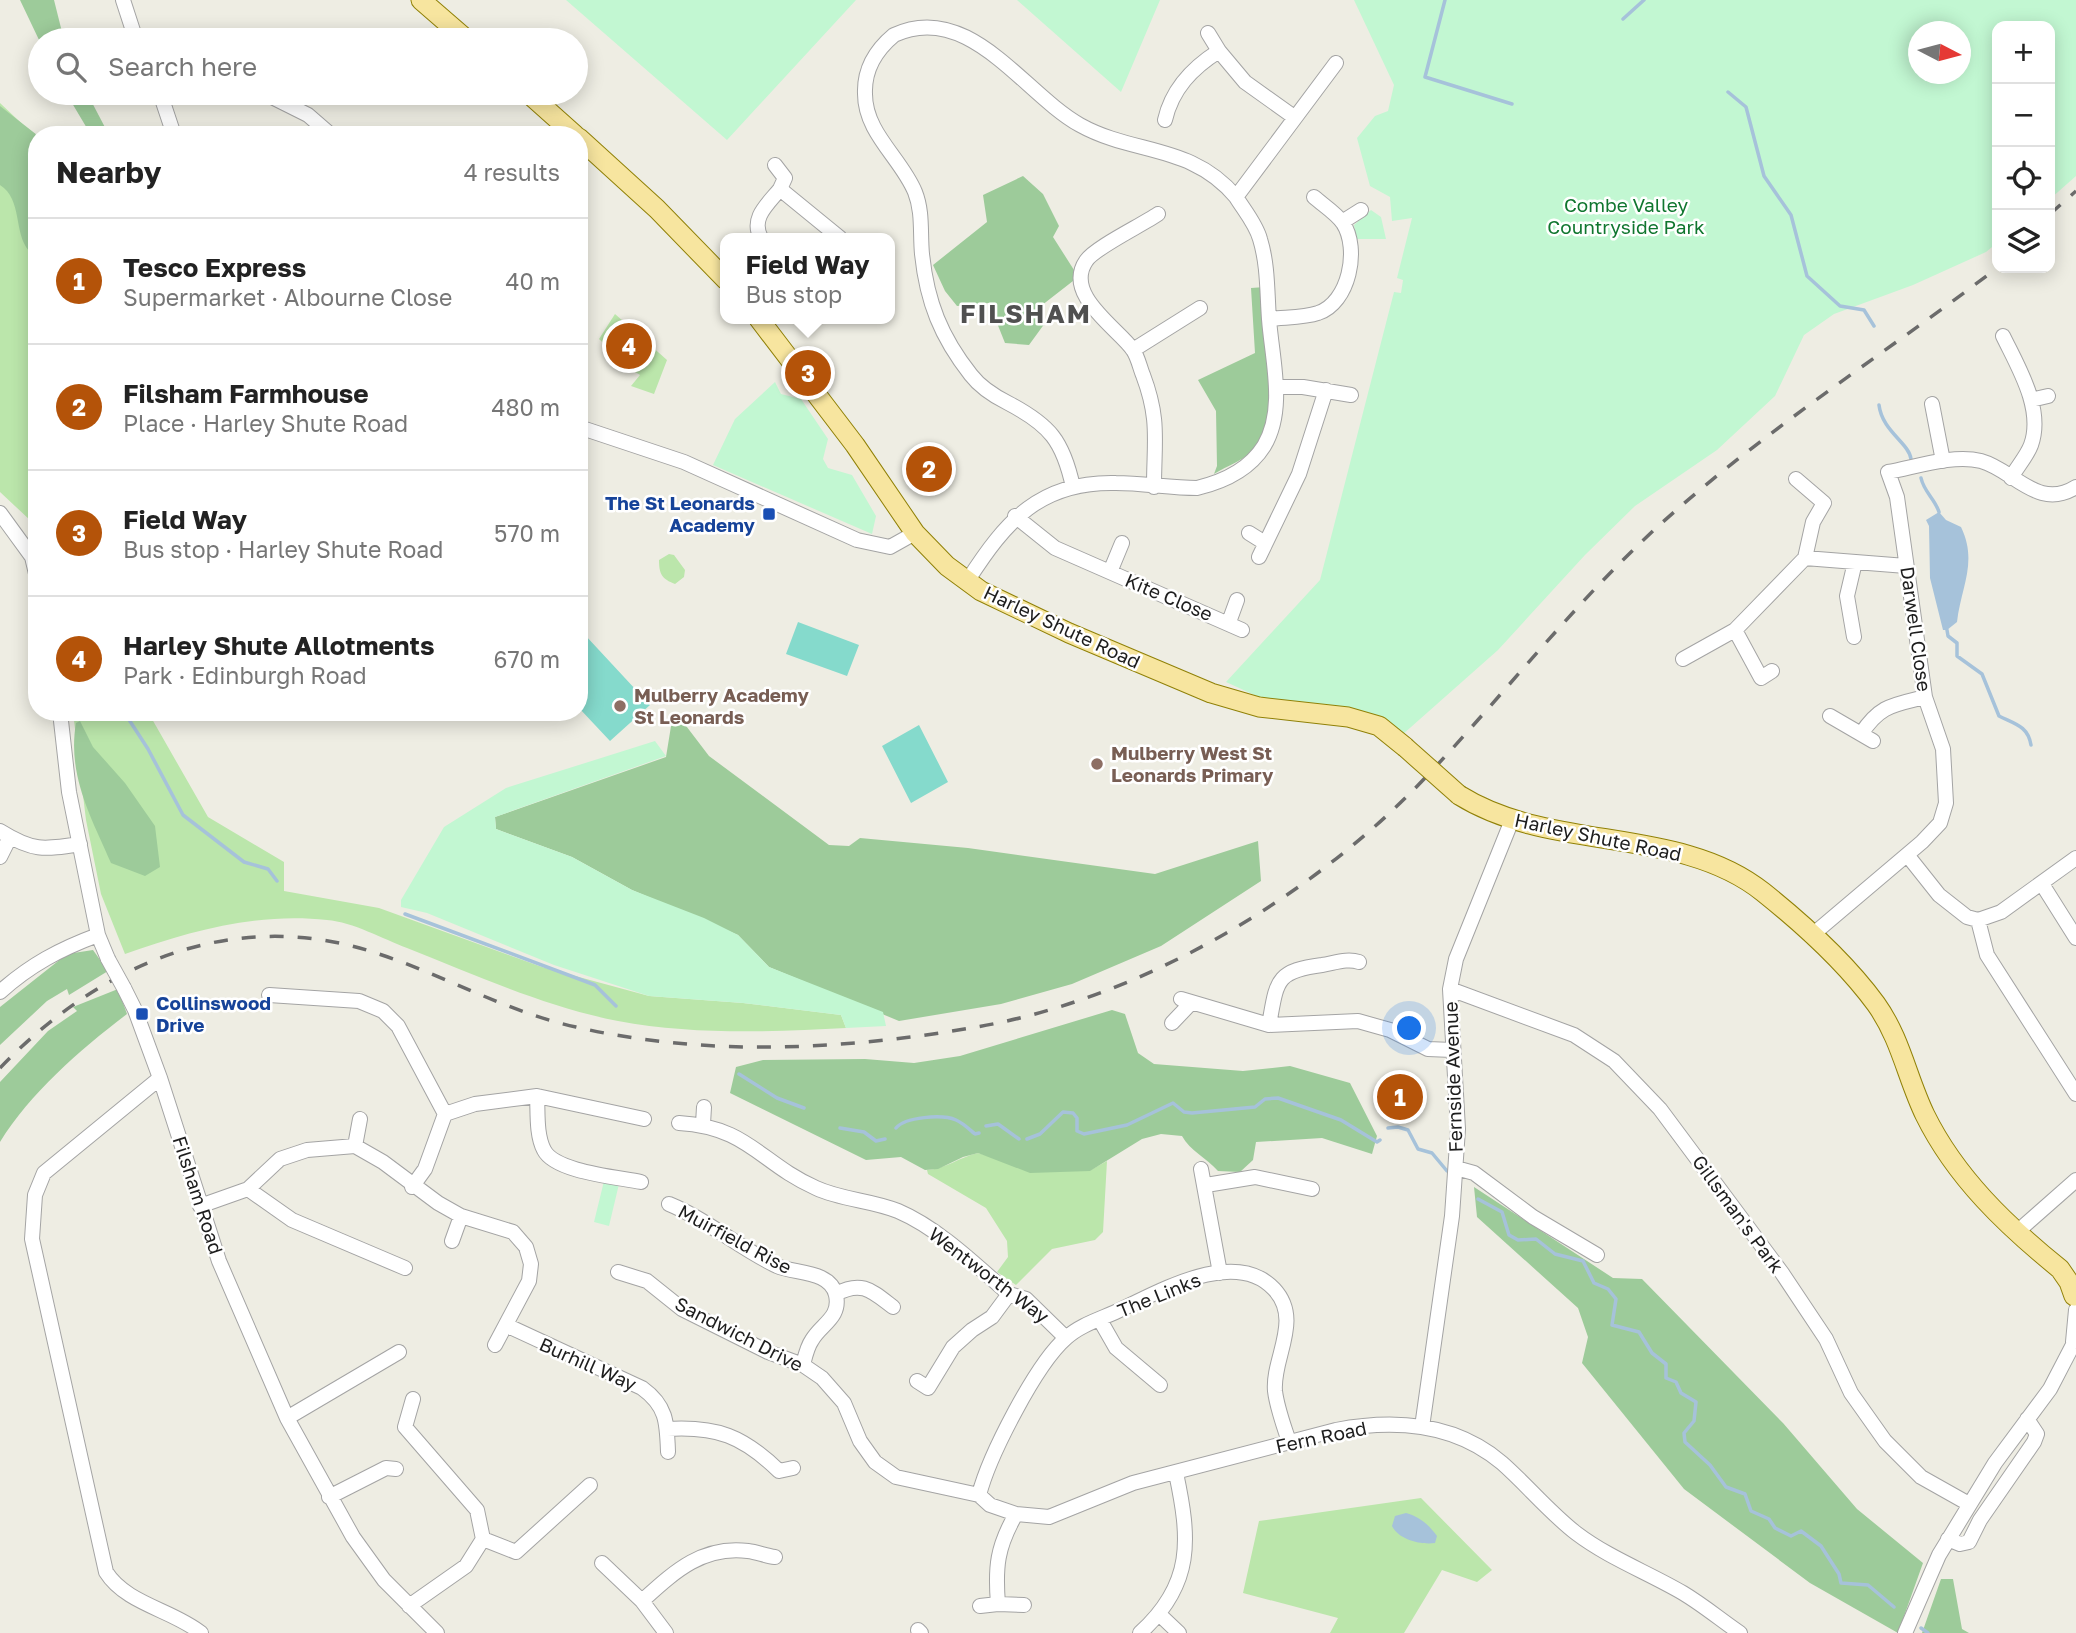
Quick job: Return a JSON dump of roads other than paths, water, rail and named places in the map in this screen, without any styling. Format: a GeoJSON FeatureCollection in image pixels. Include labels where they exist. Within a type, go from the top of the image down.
{"type":"FeatureCollection","features":[{"type":"Feature","properties":{"kind":"main road"},"geometry":{"type":"LineString","coordinates":[[421,0],[453,28]]}},
{"type":"Feature","properties":{"kind":"main road"},"geometry":{"type":"LineString","coordinates":[[541,105],[565,126]]}},
{"type":"Feature","properties":{"kind":"main road"},"geometry":{"type":"LineString","coordinates":[[588,146],[676,228],[720,274]]}},
{"type":"Feature","properties":{"kind":"main road","name":"Harley Shute Road"},"geometry":{"type":"LineString","coordinates":[[763,324],[855,444],[915,533],[934,554],[968,580],[1013,607],[1211,693],[1259,707],[1359,720],[1379,726],[1459,795],[1512,820],[1585,838],[1678,853],[1741,876],[1763,892],[1811,936],[1876,1004],[1900,1043],[1925,1114],[1944,1146],[1983,1200],[2073,1292]]}},
{"type":"Feature","properties":{"kind":"street"},"geometry":{"type":"LineString","coordinates":[[123,0],[132,28]]}},
{"type":"Feature","properties":{"kind":"street"},"geometry":{"type":"LineString","coordinates":[[968,580],[1015,516],[1052,492],[1073,487],[1118,483],[1197,488],[1213,485],[1239,471],[1264,445],[1275,410],[1276,387],[1267,270],[1260,237],[1225,184],[1195,163],[1160,150],[1105,137],[1079,124],[1051,104],[995,40],[974,24],[929,17],[903,26],[881,46],[868,68],[864,95],[869,119],[906,173],[916,195],[933,313],[972,377],[988,392],[1043,424],[1056,437],[1073,487]]}},
{"type":"Feature","properties":{"kind":"street"},"geometry":{"type":"LineString","coordinates":[[1208,33],[1245,82],[1294,117]]}},
{"type":"Feature","properties":{"kind":"street"},"geometry":{"type":"LineString","coordinates":[[1165,120],[1166,99],[1185,78],[1219,51]]}},
{"type":"Feature","properties":{"kind":"street"},"geometry":{"type":"LineString","coordinates":[[1236,197],[1294,117],[1334,73]]}},
{"type":"Feature","properties":{"kind":"street"},"geometry":{"type":"LineString","coordinates":[[164,105],[171,126]]}},
{"type":"Feature","properties":{"kind":"street"},"geometry":{"type":"LineString","coordinates":[[288,105],[308,115],[321,126]]}},
{"type":"Feature","properties":{"kind":"street"},"geometry":{"type":"LineString","coordinates":[[758,233],[756,229],[759,216],[785,178],[775,165]]}},
{"type":"Feature","properties":{"kind":"street"},"geometry":{"type":"LineString","coordinates":[[780,189],[834,233]]}},
{"type":"Feature","properties":{"kind":"street"},"geometry":{"type":"LineString","coordinates":[[1269,319],[1317,314],[1336,303],[1349,267],[1351,249],[1342,222],[1314,197]]}},
{"type":"Feature","properties":{"kind":"street"},"geometry":{"type":"LineString","coordinates":[[1342,222],[1361,210]]}},
{"type":"Feature","properties":{"kind":"street"},"geometry":{"type":"LineString","coordinates":[[1154,487],[1158,452],[1156,422],[1149,390],[1133,350],[1097,313],[1085,295],[1082,277],[1085,262],[1095,253],[1158,214]]}},
{"type":"Feature","properties":{"kind":"street"},"geometry":{"type":"LineString","coordinates":[[1133,350],[1200,308]]}},
{"type":"Feature","properties":{"kind":"street"},"geometry":{"type":"LineString","coordinates":[[2003,336],[2031,400],[2035,424],[2031,446],[2011,478]]}},
{"type":"Feature","properties":{"kind":"street"},"geometry":{"type":"LineString","coordinates":[[1276,387],[1326,390],[1351,395]]}},
{"type":"Feature","properties":{"kind":"street"},"geometry":{"type":"LineString","coordinates":[[1249,533],[1262,550],[1299,474],[1326,390]]}},
{"type":"Feature","properties":{"kind":"street"},"geometry":{"type":"LineString","coordinates":[[2031,400],[2048,396]]}},
{"type":"Feature","properties":{"kind":"street"},"geometry":{"type":"LineString","coordinates":[[1932,404],[1943,461],[1981,461],[2033,491],[2051,495],[2076,487]]}},
{"type":"Feature","properties":{"kind":"street"},"geometry":{"type":"LineString","coordinates":[[588,430],[684,462],[857,540],[890,547],[915,533]]}},
{"type":"Feature","properties":{"kind":"street","name":"Darwell Close"},"geometry":{"type":"LineString","coordinates":[[1811,936],[1908,856],[1940,823],[1946,803],[1943,749],[1925,697],[1898,497],[1888,472],[1943,461]]}},
{"type":"Feature","properties":{"kind":"street"},"geometry":{"type":"LineString","coordinates":[[1683,659],[1735,630],[1805,558],[1812,522],[1829,507],[1796,479]]}},
{"type":"Feature","properties":{"kind":"street"},"geometry":{"type":"LineString","coordinates":[[0,513],[28,552]]}},
{"type":"Feature","properties":{"kind":"street","name":"Kite Close"},"geometry":{"type":"LineString","coordinates":[[1015,516],[1055,548],[1229,622],[1242,630]]}},
{"type":"Feature","properties":{"kind":"street","name":"Kite Close"},"geometry":{"type":"LineString","coordinates":[[1110,572],[1122,543]]}},
{"type":"Feature","properties":{"kind":"street"},"geometry":{"type":"LineString","coordinates":[[1805,558],[1906,566]]}},
{"type":"Feature","properties":{"kind":"street"},"geometry":{"type":"LineString","coordinates":[[1855,562],[1847,596],[1855,636]]}},
{"type":"Feature","properties":{"kind":"street","name":"Kite Close"},"geometry":{"type":"LineString","coordinates":[[1229,622],[1237,600]]}},
{"type":"Feature","properties":{"kind":"street"},"geometry":{"type":"LineString","coordinates":[[1735,630],[1761,678],[1772,671]]}},
{"type":"Feature","properties":{"kind":"street"},"geometry":{"type":"LineString","coordinates":[[1830,716],[1867,738],[1872,716],[1884,708],[1925,697]]}},
{"type":"Feature","properties":{"kind":"street","name":"Filsham Road"},"geometry":{"type":"LineString","coordinates":[[61,721],[69,792],[98,935],[124,988],[160,1078],[200,1206],[251,1340],[287,1418],[329,1497],[384,1580],[437,1633]]}},
{"type":"Feature","properties":{"kind":"street","name":"Fernside Avenue"},"geometry":{"type":"LineString","coordinates":[[1422,1427],[1452,1216],[1456,1168],[1458,1116],[1450,989],[1456,960],[1512,820]]}},
{"type":"Feature","properties":{"kind":"street"},"geometry":{"type":"LineString","coordinates":[[0,857],[5,834],[26,847],[42,849],[80,844]]}},
{"type":"Feature","properties":{"kind":"street"},"geometry":{"type":"LineString","coordinates":[[1908,856],[1939,895],[1966,917],[1978,920],[2001,912],[2076,858]]}},
{"type":"Feature","properties":{"kind":"street"},"geometry":{"type":"LineString","coordinates":[[2042,884],[2076,938]]}},
{"type":"Feature","properties":{"kind":"street"},"geometry":{"type":"LineString","coordinates":[[1978,920],[1987,955],[2076,1094]]}},
{"type":"Feature","properties":{"kind":"street"},"geometry":{"type":"LineString","coordinates":[[0,992],[22,972],[58,949],[98,935]]}},
{"type":"Feature","properties":{"kind":"street"},"geometry":{"type":"LineString","coordinates":[[1269,1025],[1280,979],[1290,970],[1353,956]]}},
{"type":"Feature","properties":{"kind":"street","name":"Gillsman's Park"},"geometry":{"type":"LineString","coordinates":[[1450,989],[1574,1035],[1615,1061],[1660,1109],[1782,1273],[1826,1339],[1851,1393],[1885,1441],[1921,1477],[1969,1504]]}},
{"type":"Feature","properties":{"kind":"street"},"geometry":{"type":"LineString","coordinates":[[269,995],[359,1002],[383,1012],[397,1026],[445,1114],[425,1169],[412,1187]]}},
{"type":"Feature","properties":{"kind":"street"},"geometry":{"type":"LineString","coordinates":[[1172,1023],[1186,1001],[1269,1025],[1358,1021],[1390,1030],[1428,1049],[1452,1050]]}},
{"type":"Feature","properties":{"kind":"street"},"geometry":{"type":"LineString","coordinates":[[160,1078],[44,1173],[35,1195],[32,1239],[106,1572],[126,1593],[180,1618],[201,1633]]}},
{"type":"Feature","properties":{"kind":"street"},"geometry":{"type":"LineString","coordinates":[[445,1114],[475,1104],[537,1096],[644,1119]]}},
{"type":"Feature","properties":{"kind":"street"},"geometry":{"type":"LineString","coordinates":[[537,1096],[538,1127],[544,1150],[554,1163],[641,1182]]}},
{"type":"Feature","properties":{"kind":"street"},"geometry":{"type":"LineString","coordinates":[[703,1124],[705,1107]]}},
{"type":"Feature","properties":{"kind":"street"},"geometry":{"type":"LineString","coordinates":[[355,1146],[360,1119]]}},
{"type":"Feature","properties":{"kind":"street","name":"Wentworth Way"},"geometry":{"type":"LineString","coordinates":[[679,1123],[703,1124],[739,1137],[816,1188],[875,1203],[920,1223],[1009,1294],[1026,1299],[1066,1338]]}},
{"type":"Feature","properties":{"kind":"street"},"geometry":{"type":"LineString","coordinates":[[200,1206],[248,1189],[280,1159],[307,1150],[355,1146],[383,1162],[412,1187],[461,1216],[513,1232],[526,1247],[531,1264],[529,1281],[495,1345]]}},
{"type":"Feature","properties":{"kind":"street"},"geometry":{"type":"LineString","coordinates":[[1456,1168],[1474,1173],[1533,1217],[1597,1255]]}},
{"type":"Feature","properties":{"kind":"street"},"geometry":{"type":"LineString","coordinates":[[1201,1169],[1220,1273]]}},
{"type":"Feature","properties":{"kind":"street"},"geometry":{"type":"LineString","coordinates":[[1206,1185],[1255,1177],[1312,1189]]}},
{"type":"Feature","properties":{"kind":"street"},"geometry":{"type":"LineString","coordinates":[[2017,1232],[2076,1180]]}},
{"type":"Feature","properties":{"kind":"street"},"geometry":{"type":"LineString","coordinates":[[248,1189],[292,1220],[405,1268]]}},
{"type":"Feature","properties":{"kind":"street","name":"Muirfield Rise"},"geometry":{"type":"LineString","coordinates":[[670,1204],[778,1266],[818,1275],[830,1284],[835,1294]]}},
{"type":"Feature","properties":{"kind":"street"},"geometry":{"type":"LineString","coordinates":[[452,1241],[461,1216]]}},
{"type":"Feature","properties":{"kind":"street"},"geometry":{"type":"LineString","coordinates":[[647,1281],[655,1268]]}},
{"type":"Feature","properties":{"kind":"street","name":"Sandwich Drive"},"geometry":{"type":"LineString","coordinates":[[618,1272],[647,1281],[682,1309],[768,1352],[803,1365],[822,1378],[844,1403],[860,1441],[875,1462],[896,1477],[979,1495]]}},
{"type":"Feature","properties":{"kind":"street","name":"The Links"},"geometry":{"type":"LineString","coordinates":[[979,1495],[1000,1439],[1047,1361],[1066,1338],[1168,1287],[1220,1273],[1243,1272],[1260,1277],[1276,1290],[1282,1303],[1286,1320],[1285,1346],[1277,1368],[1275,1391],[1289,1442]]}},
{"type":"Feature","properties":{"kind":"street"},"geometry":{"type":"LineString","coordinates":[[803,1365],[812,1339],[828,1325],[836,1311],[835,1294],[850,1287],[882,1291],[893,1307]]}},
{"type":"Feature","properties":{"kind":"street"},"geometry":{"type":"LineString","coordinates":[[1905,1633],[1948,1539],[1969,1504],[2050,1389],[2074,1341],[2073,1292]]}},
{"type":"Feature","properties":{"kind":"street"},"geometry":{"type":"LineString","coordinates":[[917,1381],[928,1388],[953,1347],[992,1317],[1009,1294]]}},
{"type":"Feature","properties":{"kind":"street"},"geometry":{"type":"LineString","coordinates":[[1100,1320],[1115,1348],[1160,1385]]}},
{"type":"Feature","properties":{"kind":"street","name":"Burhill Way"},"geometry":{"type":"LineString","coordinates":[[506,1325],[656,1397],[667,1429],[667,1452]]}},
{"type":"Feature","properties":{"kind":"street"},"geometry":{"type":"LineString","coordinates":[[287,1418],[399,1352]]}},
{"type":"Feature","properties":{"kind":"street"},"geometry":{"type":"LineString","coordinates":[[409,1606],[466,1566],[483,1539],[477,1510],[405,1427],[413,1399]]}},
{"type":"Feature","properties":{"kind":"street"},"geometry":{"type":"LineString","coordinates":[[1948,1539],[1960,1544],[1973,1538],[1979,1520],[2034,1442],[2037,1434],[2027,1419]]}},
{"type":"Feature","properties":{"kind":"street","name":"Fern Road"},"geometry":{"type":"LineString","coordinates":[[979,1495],[990,1505],[1016,1514],[1049,1517],[1133,1483],[1289,1442],[1363,1425],[1422,1427],[1460,1435],[1500,1462],[1576,1533],[1618,1561],[1685,1595],[1740,1633]]}},
{"type":"Feature","properties":{"kind":"street"},"geometry":{"type":"LineString","coordinates":[[667,1429],[715,1429],[754,1450],[782,1474]]}},
{"type":"Feature","properties":{"kind":"street"},"geometry":{"type":"LineString","coordinates":[[329,1497],[389,1465]]}},
{"type":"Feature","properties":{"kind":"street"},"geometry":{"type":"LineString","coordinates":[[1140,1633],[1160,1615],[1183,1573],[1187,1541],[1176,1473]]}},
{"type":"Feature","properties":{"kind":"street"},"geometry":{"type":"LineString","coordinates":[[483,1539],[516,1552],[590,1485]]}},
{"type":"Feature","properties":{"kind":"street"},"geometry":{"type":"LineString","coordinates":[[998,1604],[995,1567],[1004,1534],[1016,1514]]}},
{"type":"Feature","properties":{"kind":"street"},"geometry":{"type":"LineString","coordinates":[[642,1601],[671,1574],[706,1554],[750,1551],[766,1560]]}},
{"type":"Feature","properties":{"kind":"street"},"geometry":{"type":"LineString","coordinates":[[606,1570],[642,1601],[666,1633]]}},
{"type":"Feature","properties":{"kind":"street"},"geometry":{"type":"LineString","coordinates":[[980,1605],[1024,1605]]}},
{"type":"Feature","properties":{"kind":"street"},"geometry":{"type":"LineString","coordinates":[[1160,1615],[1179,1633]]}},
{"type":"Feature","properties":{"kind":"waterway"},"geometry":{"type":"LineString","coordinates":[[1445,0],[1425,77],[1512,104]]}},
{"type":"Feature","properties":{"kind":"waterway"},"geometry":{"type":"LineString","coordinates":[[1623,19],[1644,0]]}},
{"type":"Feature","properties":{"kind":"waterway"},"geometry":{"type":"LineString","coordinates":[[1728,92],[1746,107],[1764,176],[1791,215],[1807,276],[1840,306],[1864,310],[1874,326]]}},
{"type":"Feature","properties":{"kind":"waterway"},"geometry":{"type":"LineString","coordinates":[[1879,405],[1885,422],[1906,447],[1911,459]]}},
{"type":"Feature","properties":{"kind":"waterway"},"geometry":{"type":"LineString","coordinates":[[1921,478],[1939,512]]}},
{"type":"Feature","properties":{"kind":"waterway"},"geometry":{"type":"LineString","coordinates":[[1947,630],[1948,636],[1957,643],[1957,656],[1982,674],[1999,716],[2024,730],[2031,745]]}},
{"type":"Feature","properties":{"kind":"waterway"},"geometry":{"type":"LineString","coordinates":[[130,721],[183,815],[244,862],[268,869],[277,881]]}},
{"type":"Feature","properties":{"kind":"waterway"},"geometry":{"type":"LineString","coordinates":[[405,914],[595,985],[616,1006]]}},
{"type":"Feature","properties":{"kind":"waterway"},"geometry":{"type":"LineString","coordinates":[[739,1074],[777,1098],[804,1108]]}},
{"type":"Feature","properties":{"kind":"waterway"},"geometry":{"type":"LineString","coordinates":[[1027,1139],[1040,1134],[1063,1112],[1073,1113],[1077,1118],[1077,1131],[1084,1134],[1127,1125],[1173,1103],[1184,1112],[1192,1113],[1255,1107],[1265,1099],[1278,1098],[1341,1120],[1377,1142],[1380,1140]]}},
{"type":"Feature","properties":{"kind":"waterway"},"geometry":{"type":"LineString","coordinates":[[896,1128],[915,1119],[942,1117],[956,1120],[975,1134],[979,1133]]}},
{"type":"Feature","properties":{"kind":"waterway"},"geometry":{"type":"LineString","coordinates":[[986,1126],[998,1124],[1019,1139]]}},
{"type":"Feature","properties":{"kind":"waterway"},"geometry":{"type":"LineString","coordinates":[[840,1128],[864,1132],[876,1141],[885,1139]]}},
{"type":"Feature","properties":{"kind":"waterway"},"geometry":{"type":"LineString","coordinates":[[1388,1128],[1408,1130],[1418,1149],[1432,1153],[1447,1171]]}},
{"type":"Feature","properties":{"kind":"waterway"},"geometry":{"type":"LineString","coordinates":[[1478,1199],[1502,1212],[1509,1235],[1518,1240],[1536,1239],[1555,1254],[1583,1261],[1594,1283],[1608,1289],[1616,1299],[1612,1325],[1639,1332],[1652,1353],[1666,1364],[1666,1378],[1676,1382],[1681,1393],[1696,1402],[1694,1421],[1684,1433],[1685,1442],[1710,1465],[1726,1487],[1745,1494],[1751,1511],[1769,1519],[1775,1528],[1791,1536],[1801,1531],[1821,1546],[1839,1574],[1841,1583],[1868,1585],[1894,1607]]}},
{"type":"Feature","properties":{"kind":"waterway"},"geometry":{"type":"LineString","coordinates":[[1921,1628],[1928,1633]]}},
{"type":"Feature","properties":{"kind":"railway"},"geometry":{"type":"LineString","coordinates":[[2055,210],[2076,191]]}},
{"type":"Feature","properties":{"kind":"railway"},"geometry":{"type":"LineString","coordinates":[[0,1068],[39,1031],[82,999],[126,973],[173,953],[222,941],[273,936],[326,941],[379,954],[550,1020],[625,1037],[674,1043],[773,1047],[922,1036],[1033,1015],[1095,995],[1157,969],[1216,939],[1274,904],[1328,865],[1424,779],[1623,559],[1694,494],[1779,427],[1992,272]]}},
{"type":"Feature","properties":{"kind":"place","name":"Harley Shute Allotments"},"geometry":{"type":"Point","coordinates":[629,346]}},
{"type":"Feature","properties":{"kind":"place","name":"Field Way"},"geometry":{"type":"Point","coordinates":[808,373]}},
{"type":"Feature","properties":{"kind":"place","name":"Filsham Farmhouse"},"geometry":{"type":"Point","coordinates":[929,469]}},
{"type":"Feature","properties":{"kind":"place","name":"The St Leonards Academy"},"geometry":{"type":"Point","coordinates":[769,514]}},
{"type":"Feature","properties":{"kind":"place","name":"Mulberry Academy St Leonards"},"geometry":{"type":"Point","coordinates":[620,706]}},
{"type":"Feature","properties":{"kind":"place","name":"Mulberry West St Leonards Primary"},"geometry":{"type":"Point","coordinates":[1097,764]}},
{"type":"Feature","properties":{"kind":"place","name":"Collinswood Drive"},"geometry":{"type":"Point","coordinates":[142,1014]}},
{"type":"Feature","properties":{"kind":"place","name":"Tesco Express"},"geometry":{"type":"Point","coordinates":[1400,1097]}},
{"type":"Feature","properties":{"kind":"district","name":"FILSHAM"},"geometry":{"type":"Point","coordinates":[1026,314]}},
{"type":"Feature","properties":{"kind":"park label","name":"Combe Valley Countryside Park"},"geometry":{"type":"Point","coordinates":[1626,216]}}]}
